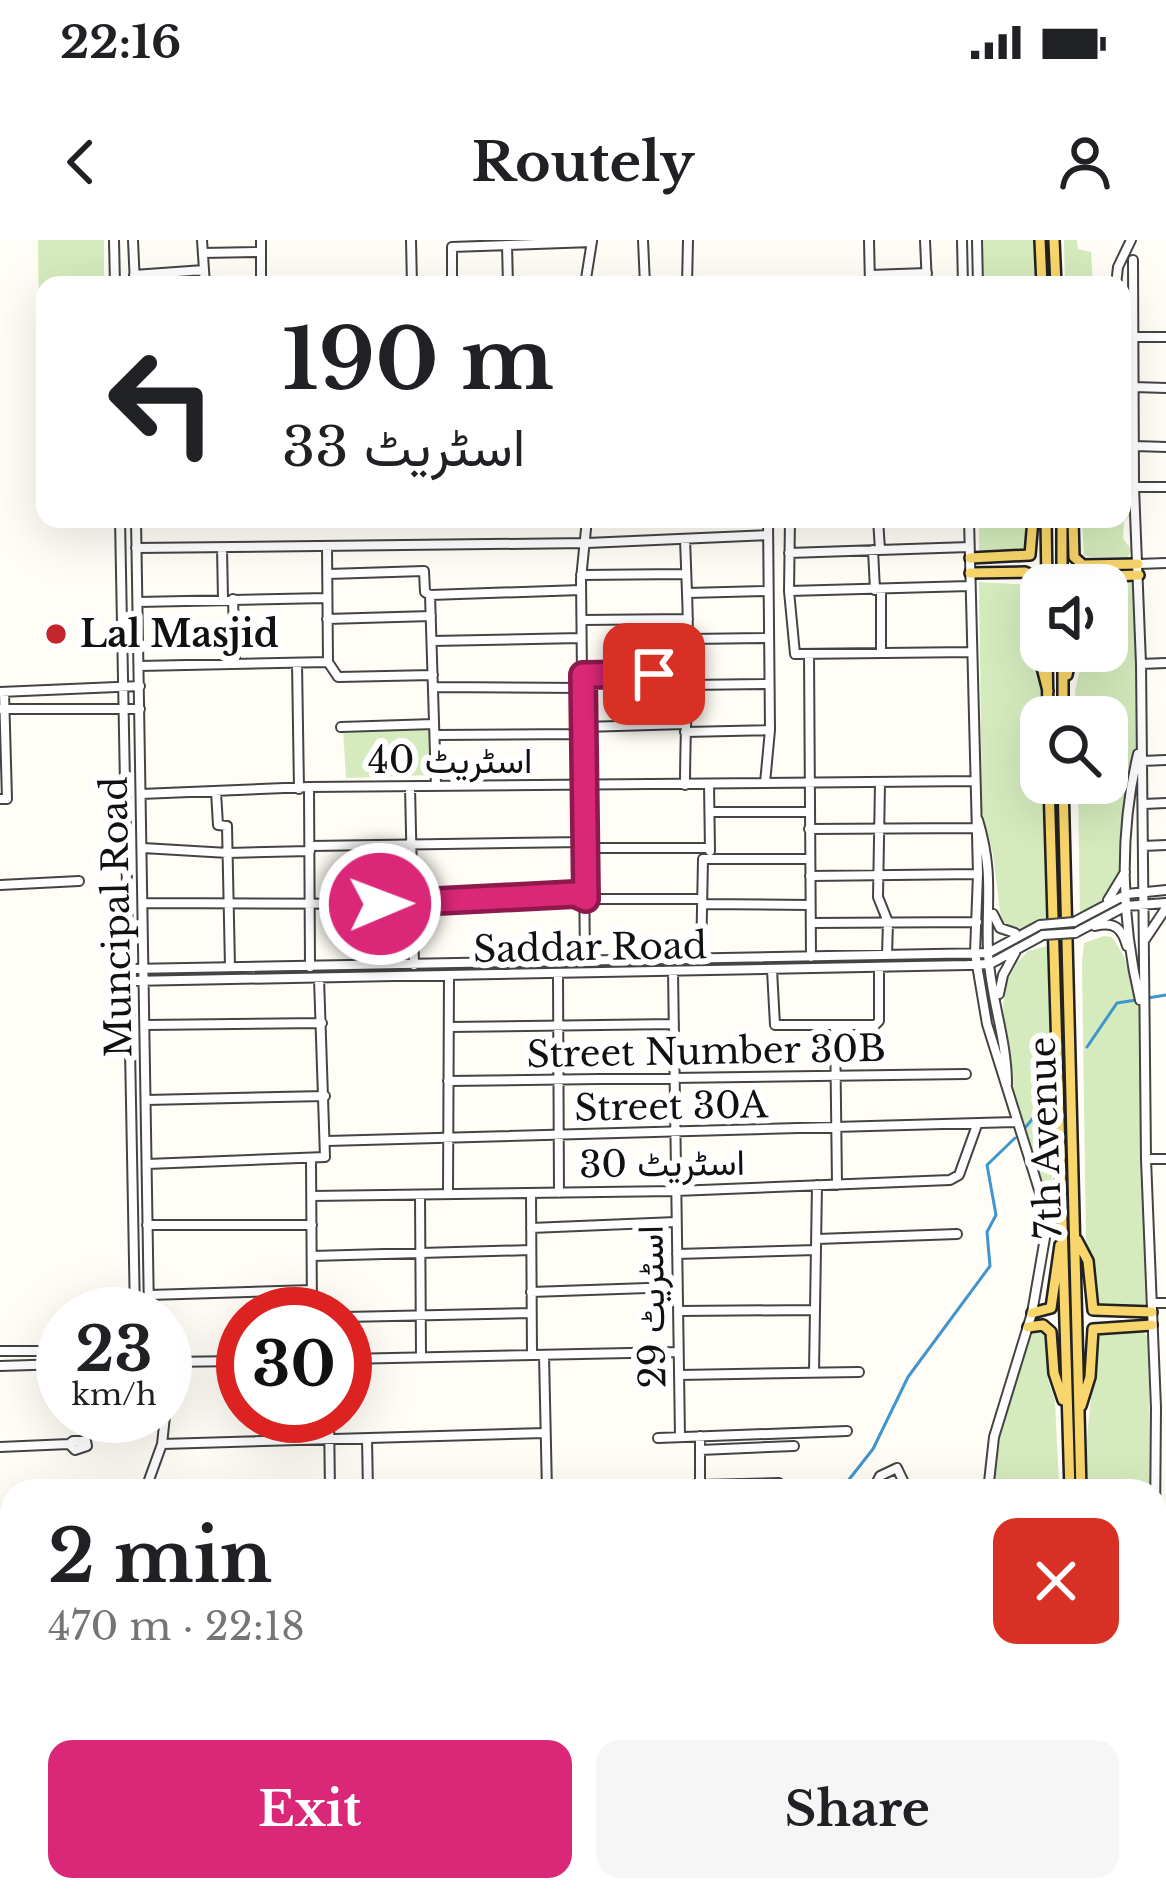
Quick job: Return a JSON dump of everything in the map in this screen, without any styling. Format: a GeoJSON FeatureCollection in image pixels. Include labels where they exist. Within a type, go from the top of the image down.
{"type":"FeatureCollection","features":[{"type":"Feature","properties":{"kind":"main road"},"geometry":{"type":"LineString","coordinates":[[1040,240],[1042,276]]}},
{"type":"Feature","properties":{"kind":"main road"},"geometry":{"type":"LineString","coordinates":[[1054,240],[1056,276]]}},
{"type":"Feature","properties":{"kind":"main road"},"geometry":{"type":"LineString","coordinates":[[969,552],[1030,555],[1032,528]]}},
{"type":"Feature","properties":{"kind":"main road"},"geometry":{"type":"LineString","coordinates":[[1046,528],[1047,564]]}},
{"type":"Feature","properties":{"kind":"main road"},"geometry":{"type":"LineString","coordinates":[[1062,528],[1062,564]]}},
{"type":"Feature","properties":{"kind":"main road"},"geometry":{"type":"LineString","coordinates":[[1073,528],[1074,557],[1083,565],[1138,569]]}},
{"type":"Feature","properties":{"kind":"main road"},"geometry":{"type":"LineString","coordinates":[[1128,570],[1138,569]]}},
{"type":"Feature","properties":{"kind":"main road"},"geometry":{"type":"LineString","coordinates":[[970,573],[1031,575],[1036,644],[1048,691]]}},
{"type":"Feature","properties":{"kind":"main road"},"geometry":{"type":"LineString","coordinates":[[1048,672],[1048,696]]}},
{"type":"Feature","properties":{"kind":"main road","name":"7th Avenue"},"geometry":{"type":"LineString","coordinates":[[1049,804],[1054,987],[1069,1234]]}},
{"type":"Feature","properties":{"kind":"main road","name":"7th Avenue"},"geometry":{"type":"LineString","coordinates":[[1063,804],[1076,1479]]}},
{"type":"Feature","properties":{"kind":"main road"},"geometry":{"type":"LineString","coordinates":[[1032,1313],[1051,1308],[1054,1264],[1069,1234],[1088,1261],[1094,1310],[1152,1313]]}},
{"type":"Feature","properties":{"kind":"main road"},"geometry":{"type":"LineString","coordinates":[[1073,1412],[1090,1378],[1093,1329],[1152,1313]]}},
{"type":"Feature","properties":{"kind":"main road"},"geometry":{"type":"LineString","coordinates":[[1028,1327],[1042,1325],[1051,1332],[1054,1373],[1073,1412]]}},
{"type":"Feature","properties":{"kind":"street"},"geometry":{"type":"LineString","coordinates":[[114,240],[115,276]]}},
{"type":"Feature","properties":{"kind":"street"},"geometry":{"type":"LineString","coordinates":[[133,240],[135,276]]}},
{"type":"Feature","properties":{"kind":"street"},"geometry":{"type":"LineString","coordinates":[[202,240],[204,276]]}},
{"type":"Feature","properties":{"kind":"street"},"geometry":{"type":"LineString","coordinates":[[261,240],[261,276]]}},
{"type":"Feature","properties":{"kind":"street"},"geometry":{"type":"LineString","coordinates":[[411,240],[412,276]]}},
{"type":"Feature","properties":{"kind":"street"},"geometry":{"type":"LineString","coordinates":[[643,240],[645,276]]}},
{"type":"Feature","properties":{"kind":"street"},"geometry":{"type":"LineString","coordinates":[[687,276],[688,240]]}},
{"type":"Feature","properties":{"kind":"street"},"geometry":{"type":"LineString","coordinates":[[868,240],[870,276]]}},
{"type":"Feature","properties":{"kind":"street"},"geometry":{"type":"LineString","coordinates":[[908,276],[927,274],[925,240]]}},
{"type":"Feature","properties":{"kind":"street"},"geometry":{"type":"LineString","coordinates":[[962,240],[963,276]]}},
{"type":"Feature","properties":{"kind":"street"},"geometry":{"type":"LineString","coordinates":[[977,240],[978,276]]}},
{"type":"Feature","properties":{"kind":"street"},"geometry":{"type":"LineString","coordinates":[[1117,276],[1131,240]]}},
{"type":"Feature","properties":{"kind":"street"},"geometry":{"type":"LineString","coordinates":[[452,276],[452,247],[592,241],[586,276]]}},
{"type":"Feature","properties":{"kind":"street"},"geometry":{"type":"LineString","coordinates":[[507,244],[508,276]]}},
{"type":"Feature","properties":{"kind":"street"},"geometry":{"type":"LineString","coordinates":[[203,253],[260,252]]}},
{"type":"Feature","properties":{"kind":"street"},"geometry":{"type":"LineString","coordinates":[[1133,260],[1145,1159],[1161,1407],[1157,1479]]}},
{"type":"Feature","properties":{"kind":"street"},"geometry":{"type":"LineString","coordinates":[[163,276],[204,270]]}},
{"type":"Feature","properties":{"kind":"street"},"geometry":{"type":"LineString","coordinates":[[1134,337],[1166,337]]}},
{"type":"Feature","properties":{"kind":"street"},"geometry":{"type":"LineString","coordinates":[[1134,387],[1166,388]]}},
{"type":"Feature","properties":{"kind":"street"},"geometry":{"type":"LineString","coordinates":[[1131,403],[1134,417]]}},
{"type":"Feature","properties":{"kind":"street"},"geometry":{"type":"LineString","coordinates":[[1135,446],[1166,447]]}},
{"type":"Feature","properties":{"kind":"street"},"geometry":{"type":"LineString","coordinates":[[1134,487],[1166,487]]}},
{"type":"Feature","properties":{"kind":"street"},"geometry":{"type":"LineString","coordinates":[[120,528],[135,1287]]}},
{"type":"Feature","properties":{"kind":"street","name":"Muncipal Road"},"geometry":{"type":"LineString","coordinates":[[136,528],[149,1287]]}},
{"type":"Feature","properties":{"kind":"street"},"geometry":{"type":"LineString","coordinates":[[585,962],[581,575],[586,528]]}},
{"type":"Feature","properties":{"kind":"street"},"geometry":{"type":"LineString","coordinates":[[765,783],[770,730],[768,528]]}},
{"type":"Feature","properties":{"kind":"street"},"geometry":{"type":"LineString","coordinates":[[790,528],[792,652],[972,652]]}},
{"type":"Feature","properties":{"kind":"street"},"geometry":{"type":"LineString","coordinates":[[877,528],[881,653]]}},
{"type":"Feature","properties":{"kind":"street"},"geometry":{"type":"LineString","coordinates":[[969,528],[976,959],[987,1024],[1040,1193],[1046,1232],[1032,1313],[994,1437],[989,1479]]}},
{"type":"Feature","properties":{"kind":"street"},"geometry":{"type":"LineString","coordinates":[[136,548],[587,543],[768,535]]}},
{"type":"Feature","properties":{"kind":"street"},"geometry":{"type":"LineString","coordinates":[[685,539],[689,639],[685,785]]}},
{"type":"Feature","properties":{"kind":"street"},"geometry":{"type":"LineString","coordinates":[[327,546],[328,662],[338,677],[433,675]]}},
{"type":"Feature","properties":{"kind":"street"},"geometry":{"type":"LineString","coordinates":[[222,548],[235,664]]}},
{"type":"Feature","properties":{"kind":"street"},"geometry":{"type":"LineString","coordinates":[[789,553],[969,552]]}},
{"type":"Feature","properties":{"kind":"street"},"geometry":{"type":"LineString","coordinates":[[1138,569],[1166,563]]}},
{"type":"Feature","properties":{"kind":"street"},"geometry":{"type":"LineString","coordinates":[[328,574],[424,571],[425,592],[430,595],[581,590]]}},
{"type":"Feature","properties":{"kind":"street"},"geometry":{"type":"LineString","coordinates":[[581,575],[684,574]]}},
{"type":"Feature","properties":{"kind":"street"},"geometry":{"type":"LineString","coordinates":[[789,591],[970,586]]}},
{"type":"Feature","properties":{"kind":"street"},"geometry":{"type":"LineString","coordinates":[[121,590],[137,590]]}},
{"type":"Feature","properties":{"kind":"street"},"geometry":{"type":"LineString","coordinates":[[686,591],[769,591]]}},
{"type":"Feature","properties":{"kind":"street"},"geometry":{"type":"LineString","coordinates":[[430,595],[436,785]]}},
{"type":"Feature","properties":{"kind":"street"},"geometry":{"type":"LineString","coordinates":[[138,602],[327,598]]}},
{"type":"Feature","properties":{"kind":"street"},"geometry":{"type":"LineString","coordinates":[[327,619],[430,616]]}},
{"type":"Feature","properties":{"kind":"street"},"geometry":{"type":"LineString","coordinates":[[582,620],[688,619]]}},
{"type":"Feature","properties":{"kind":"street"},"geometry":{"type":"LineString","coordinates":[[432,641],[581,638]]}},
{"type":"Feature","properties":{"kind":"street"},"geometry":{"type":"LineString","coordinates":[[689,639],[769,638]]}},
{"type":"Feature","properties":{"kind":"street"},"geometry":{"type":"LineString","coordinates":[[809,655],[811,958]]}},
{"type":"Feature","properties":{"kind":"street"},"geometry":{"type":"LineString","coordinates":[[140,666],[328,662]]}},
{"type":"Feature","properties":{"kind":"street"},"geometry":{"type":"LineString","coordinates":[[1141,664],[1166,662]]}},
{"type":"Feature","properties":{"kind":"street"},"geometry":{"type":"LineString","coordinates":[[297,663],[310,848],[310,967]]}},
{"type":"Feature","properties":{"kind":"street"},"geometry":{"type":"LineString","coordinates":[[583,675],[689,673]]}},
{"type":"Feature","properties":{"kind":"street"},"geometry":{"type":"LineString","coordinates":[[687,685],[770,684]]}},
{"type":"Feature","properties":{"kind":"street"},"geometry":{"type":"LineString","coordinates":[[0,799],[7,799],[2,692],[140,686]]}},
{"type":"Feature","properties":{"kind":"street"},"geometry":{"type":"LineString","coordinates":[[433,687],[584,688]]}},
{"type":"Feature","properties":{"kind":"street"},"geometry":{"type":"LineString","coordinates":[[2,709],[140,709]]}},
{"type":"Feature","properties":{"kind":"street"},"geometry":{"type":"LineString","coordinates":[[341,727],[770,730]]}},
{"type":"Feature","properties":{"kind":"street"},"geometry":{"type":"LineString","coordinates":[[1132,965],[1126,906],[1126,809],[1141,744]]}},
{"type":"Feature","properties":{"kind":"street"},"geometry":{"type":"LineString","coordinates":[[1142,760],[1166,760]]}},
{"type":"Feature","properties":{"kind":"street","name":"اسٹریٹ 40"},"geometry":{"type":"LineString","coordinates":[[141,794],[389,783],[585,787],[975,781]]}},
{"type":"Feature","properties":{"kind":"street"},"geometry":{"type":"LineString","coordinates":[[880,783],[878,897],[887,922],[887,955]]}},
{"type":"Feature","properties":{"kind":"street"},"geometry":{"type":"LineString","coordinates":[[701,960],[709,784]]}},
{"type":"Feature","properties":{"kind":"street"},"geometry":{"type":"LineString","coordinates":[[410,787],[414,966]]}},
{"type":"Feature","properties":{"kind":"street"},"geometry":{"type":"LineString","coordinates":[[216,792],[218,825],[227,826],[230,967]]}},
{"type":"Feature","properties":{"kind":"street"},"geometry":{"type":"LineString","coordinates":[[1143,804],[1166,803]]}},
{"type":"Feature","properties":{"kind":"street"},"geometry":{"type":"LineString","coordinates":[[710,812],[809,812]]}},
{"type":"Feature","properties":{"kind":"street"},"geometry":{"type":"LineString","coordinates":[[976,812],[989,857],[989,958],[1007,1063],[1007,1091]]}},
{"type":"Feature","properties":{"kind":"street"},"geometry":{"type":"LineString","coordinates":[[809,830],[975,827]]}},
{"type":"Feature","properties":{"kind":"street"},"geometry":{"type":"LineString","coordinates":[[143,848],[228,854],[310,848],[586,845],[810,859]]}},
{"type":"Feature","properties":{"kind":"street"},"geometry":{"type":"LineString","coordinates":[[1143,846],[1166,845]]}},
{"type":"Feature","properties":{"kind":"street"},"geometry":{"type":"LineString","coordinates":[[1077,928],[1114,894],[1127,863]]}},
{"type":"Feature","properties":{"kind":"street"},"geometry":{"type":"LineString","coordinates":[[810,876],[978,874]]}},
{"type":"Feature","properties":{"kind":"street"},"geometry":{"type":"LineString","coordinates":[[0,885],[79,881]]}},
{"type":"Feature","properties":{"kind":"street"},"geometry":{"type":"LineString","coordinates":[[1088,916],[1127,894],[1166,890]]}},
{"type":"Feature","properties":{"kind":"street"},"geometry":{"type":"LineString","coordinates":[[144,903],[414,904],[575,894],[586,899],[810,905]]}},
{"type":"Feature","properties":{"kind":"street"},"geometry":{"type":"LineString","coordinates":[[991,900],[997,925],[1008,933],[1110,923],[1117,927],[1125,938],[1144,1019]]}},
{"type":"Feature","properties":{"kind":"street"},"geometry":{"type":"LineString","coordinates":[[1077,928],[1126,906],[1166,905],[1143,942]]}},
{"type":"Feature","properties":{"kind":"street"},"geometry":{"type":"LineString","coordinates":[[811,923],[977,922]]}},
{"type":"Feature","properties":{"kind":"street"},"geometry":{"type":"LineString","coordinates":[[989,958],[1041,930]]}},
{"type":"Feature","properties":{"kind":"street"},"geometry":{"type":"LineString","coordinates":[[989,958],[1021,932]]}},
{"type":"Feature","properties":{"kind":"street"},"geometry":{"type":"LineString","coordinates":[[997,1007],[1003,975],[1018,946]]}},
{"type":"Feature","properties":{"kind":"street","name":"Saddar Road"},"geometry":{"type":"LineString","coordinates":[[130,969],[887,955],[976,959]]}},
{"type":"Feature","properties":{"kind":"street","name":"Saddar Road"},"geometry":{"type":"LineString","coordinates":[[130,981],[772,970],[989,958]]}},
{"type":"Feature","properties":{"kind":"street","name":"اسٹریٹ 29"},"geometry":{"type":"LineString","coordinates":[[673,960],[680,1437]]}},
{"type":"Feature","properties":{"kind":"street"},"geometry":{"type":"LineString","coordinates":[[772,970],[773,1024],[878,1024],[878,967]]}},
{"type":"Feature","properties":{"kind":"street"},"geometry":{"type":"LineString","coordinates":[[558,974],[559,1192]]}},
{"type":"Feature","properties":{"kind":"street"},"geometry":{"type":"LineString","coordinates":[[448,1194],[449,977]]}},
{"type":"Feature","properties":{"kind":"street"},"geometry":{"type":"LineString","coordinates":[[147,1164],[325,1157],[320,978]]}},
{"type":"Feature","properties":{"kind":"street"},"geometry":{"type":"LineString","coordinates":[[145,1025],[322,1023]]}},
{"type":"Feature","properties":{"kind":"street"},"geometry":{"type":"LineString","coordinates":[[449,1027],[674,1024]]}},
{"type":"Feature","properties":{"kind":"street"},"geometry":{"type":"LineString","coordinates":[[835,1025],[837,1185]]}},
{"type":"Feature","properties":{"kind":"street","name":"Street Number 30B"},"geometry":{"type":"LineString","coordinates":[[448,1081],[966,1075]]}},
{"type":"Feature","properties":{"kind":"street"},"geometry":{"type":"LineString","coordinates":[[146,1100],[326,1096]]}},
{"type":"Feature","properties":{"kind":"street","name":"Street 30A"},"geometry":{"type":"LineString","coordinates":[[327,1141],[1015,1122]]}},
{"type":"Feature","properties":{"kind":"street","name":"اسٹریٹ 30"},"geometry":{"type":"LineString","coordinates":[[311,1196],[676,1191],[950,1180],[959,1175],[977,1125]]}},
{"type":"Feature","properties":{"kind":"street"},"geometry":{"type":"LineString","coordinates":[[1145,1159],[1166,1160]]}},
{"type":"Feature","properties":{"kind":"street"},"geometry":{"type":"LineString","coordinates":[[311,1160],[312,1287]]}},
{"type":"Feature","properties":{"kind":"street"},"geometry":{"type":"LineString","coordinates":[[814,1372],[818,1185]]}},
{"type":"Feature","properties":{"kind":"street"},"geometry":{"type":"LineString","coordinates":[[530,1193],[532,1355]]}},
{"type":"Feature","properties":{"kind":"street"},"geometry":{"type":"LineString","coordinates":[[420,1195],[422,1357]]}},
{"type":"Feature","properties":{"kind":"street"},"geometry":{"type":"LineString","coordinates":[[531,1228],[676,1222]]}},
{"type":"Feature","properties":{"kind":"street"},"geometry":{"type":"LineString","coordinates":[[147,1226],[312,1225]]}},
{"type":"Feature","properties":{"kind":"street"},"geometry":{"type":"LineString","coordinates":[[817,1238],[957,1234]]}},
{"type":"Feature","properties":{"kind":"street"},"geometry":{"type":"LineString","coordinates":[[312,1256],[531,1250]]}},
{"type":"Feature","properties":{"kind":"street"},"geometry":{"type":"LineString","coordinates":[[677,1254],[816,1250]]}},
{"type":"Feature","properties":{"kind":"street"},"geometry":{"type":"LineString","coordinates":[[531,1292],[677,1287]]}},
{"type":"Feature","properties":{"kind":"street"},"geometry":{"type":"LineString","coordinates":[[1152,1313],[1166,1303]]}},
{"type":"Feature","properties":{"kind":"street"},"geometry":{"type":"LineString","coordinates":[[678,1311],[815,1310]]}},
{"type":"Feature","properties":{"kind":"street"},"geometry":{"type":"LineString","coordinates":[[372,1317],[532,1313]]}},
{"type":"Feature","properties":{"kind":"street"},"geometry":{"type":"LineString","coordinates":[[0,1352],[36,1351]]}},
{"type":"Feature","properties":{"kind":"street"},"geometry":{"type":"LineString","coordinates":[[372,1358],[678,1352]]}},
{"type":"Feature","properties":{"kind":"street"},"geometry":{"type":"LineString","coordinates":[[544,1354],[547,1479]]}},
{"type":"Feature","properties":{"kind":"street"},"geometry":{"type":"LineString","coordinates":[[0,1366],[36,1365]]}},
{"type":"Feature","properties":{"kind":"street"},"geometry":{"type":"LineString","coordinates":[[679,1375],[859,1372]]}},
{"type":"Feature","properties":{"kind":"street"},"geometry":{"type":"LineString","coordinates":[[658,1438],[847,1432]]}},
{"type":"Feature","properties":{"kind":"street"},"geometry":{"type":"LineString","coordinates":[[372,1439],[545,1433]]}},
{"type":"Feature","properties":{"kind":"street"},"geometry":{"type":"LineString","coordinates":[[700,1436],[700,1479]]}},
{"type":"Feature","properties":{"kind":"street"},"geometry":{"type":"LineString","coordinates":[[0,1447],[74,1443]]}},
{"type":"Feature","properties":{"kind":"street"},"geometry":{"type":"LineString","coordinates":[[149,1479],[162,1444],[218,1443]]}},
{"type":"Feature","properties":{"kind":"street"},"geometry":{"type":"LineString","coordinates":[[329,1443],[330,1479]]}},
{"type":"Feature","properties":{"kind":"street"},"geometry":{"type":"LineString","coordinates":[[368,1443],[368,1479]]}},
{"type":"Feature","properties":{"kind":"street"},"geometry":{"type":"LineString","coordinates":[[700,1450],[794,1446]]}},
{"type":"Feature","properties":{"kind":"street"},"geometry":{"type":"LineString","coordinates":[[878,1479],[897,1468],[902,1479]]}},
{"type":"Feature","properties":{"kind":"green space"},"geometry":{"type":"Polygon","coordinates":[[[38,240],[104,240],[104,276],[38,276],[38,240]]]}},
{"type":"Feature","properties":{"kind":"green space"},"geometry":{"type":"Polygon","coordinates":[[[979,240],[1034,240],[1037,276],[979,276],[979,240]]]}},
{"type":"Feature","properties":{"kind":"green space"},"geometry":{"type":"Polygon","coordinates":[[[1064,240],[1077,240],[1078,249],[1091,252],[1092,276],[1065,276],[1064,240]]]}},
{"type":"Feature","properties":{"kind":"green space"},"geometry":{"type":"Polygon","coordinates":[[[979,528],[1030,528],[1030,555],[984,556],[979,549],[979,528]]]}},
{"type":"Feature","properties":{"kind":"green space"},"geometry":{"type":"Polygon","coordinates":[[[1082,528],[1124,528],[1123,538],[1131,550],[1128,557],[1084,555],[1082,528]]]}},
{"type":"Feature","properties":{"kind":"green space"},"geometry":{"type":"Polygon","coordinates":[[[1128,581],[1135,586],[1138,743],[1128,803],[1128,696],[1075,696],[1079,672],[1128,672],[1128,581]]]}},
{"type":"Feature","properties":{"kind":"green space"},"geometry":{"type":"Polygon","coordinates":[[[979,582],[1020,584],[1020,672],[1038,672],[1044,696],[1020,696],[1020,804],[1047,804],[1050,918],[1010,931],[1002,927],[993,854],[982,813],[979,582]]]}},
{"type":"Feature","properties":{"kind":"green space"},"geometry":{"type":"Polygon","coordinates":[[[433,726],[433,775],[346,778],[343,730],[433,726]]]}},
{"type":"Feature","properties":{"kind":"green space"},"geometry":{"type":"Polygon","coordinates":[[[1078,804],[1128,804],[1118,883],[1102,902],[1080,916],[1078,804]]]}},
{"type":"Feature","properties":{"kind":"green space"},"geometry":{"type":"Polygon","coordinates":[[[1112,937],[1124,956],[1143,1019],[1149,1309],[1095,1305],[1094,1269],[1086,1241],[1082,964],[1084,943],[1112,937]]]}},
{"type":"Feature","properties":{"kind":"green space"},"geometry":{"type":"Polygon","coordinates":[[[1047,946],[1053,1115],[1051,1247],[1048,1211],[1012,1085],[1003,1005],[1007,981],[1017,963],[1028,951],[1047,946]]]}},
{"type":"Feature","properties":{"kind":"green space"},"geometry":{"type":"Polygon","coordinates":[[[1036,1329],[1045,1335],[1048,1379],[1055,1401],[1059,1479],[990,1479],[1002,1411],[1029,1334],[1036,1329]]]}},
{"type":"Feature","properties":{"kind":"green space"},"geometry":{"type":"Polygon","coordinates":[[[1143,1332],[1148,1336],[1151,1479],[1088,1479],[1087,1434],[1099,1334],[1143,1332]]]}},
{"type":"Feature","properties":{"kind":"waterway"},"geometry":{"type":"LineString","coordinates":[[1148,998],[1166,995]]}},
{"type":"Feature","properties":{"kind":"waterway"},"geometry":{"type":"LineString","coordinates":[[1087,1047],[1117,1003],[1136,1000]]}},
{"type":"Feature","properties":{"kind":"waterway"},"geometry":{"type":"LineString","coordinates":[[1024,1129],[1050,1098]]}},
{"type":"Feature","properties":{"kind":"waterway"},"geometry":{"type":"LineString","coordinates":[[849,1479],[873,1449],[908,1377],[990,1266],[987,1232],[996,1215],[987,1165],[1015,1138]]}},
{"type":"Feature","properties":{"kind":"place","name":"Lal Masjid"},"geometry":{"type":"Point","coordinates":[56,634]}},
{"type":"Feature","properties":{"kind":"route"},"geometry":{"type":"LineString","coordinates":[[380,904],[575,894],[586,899],[583,675],[654,674]]}}]}
